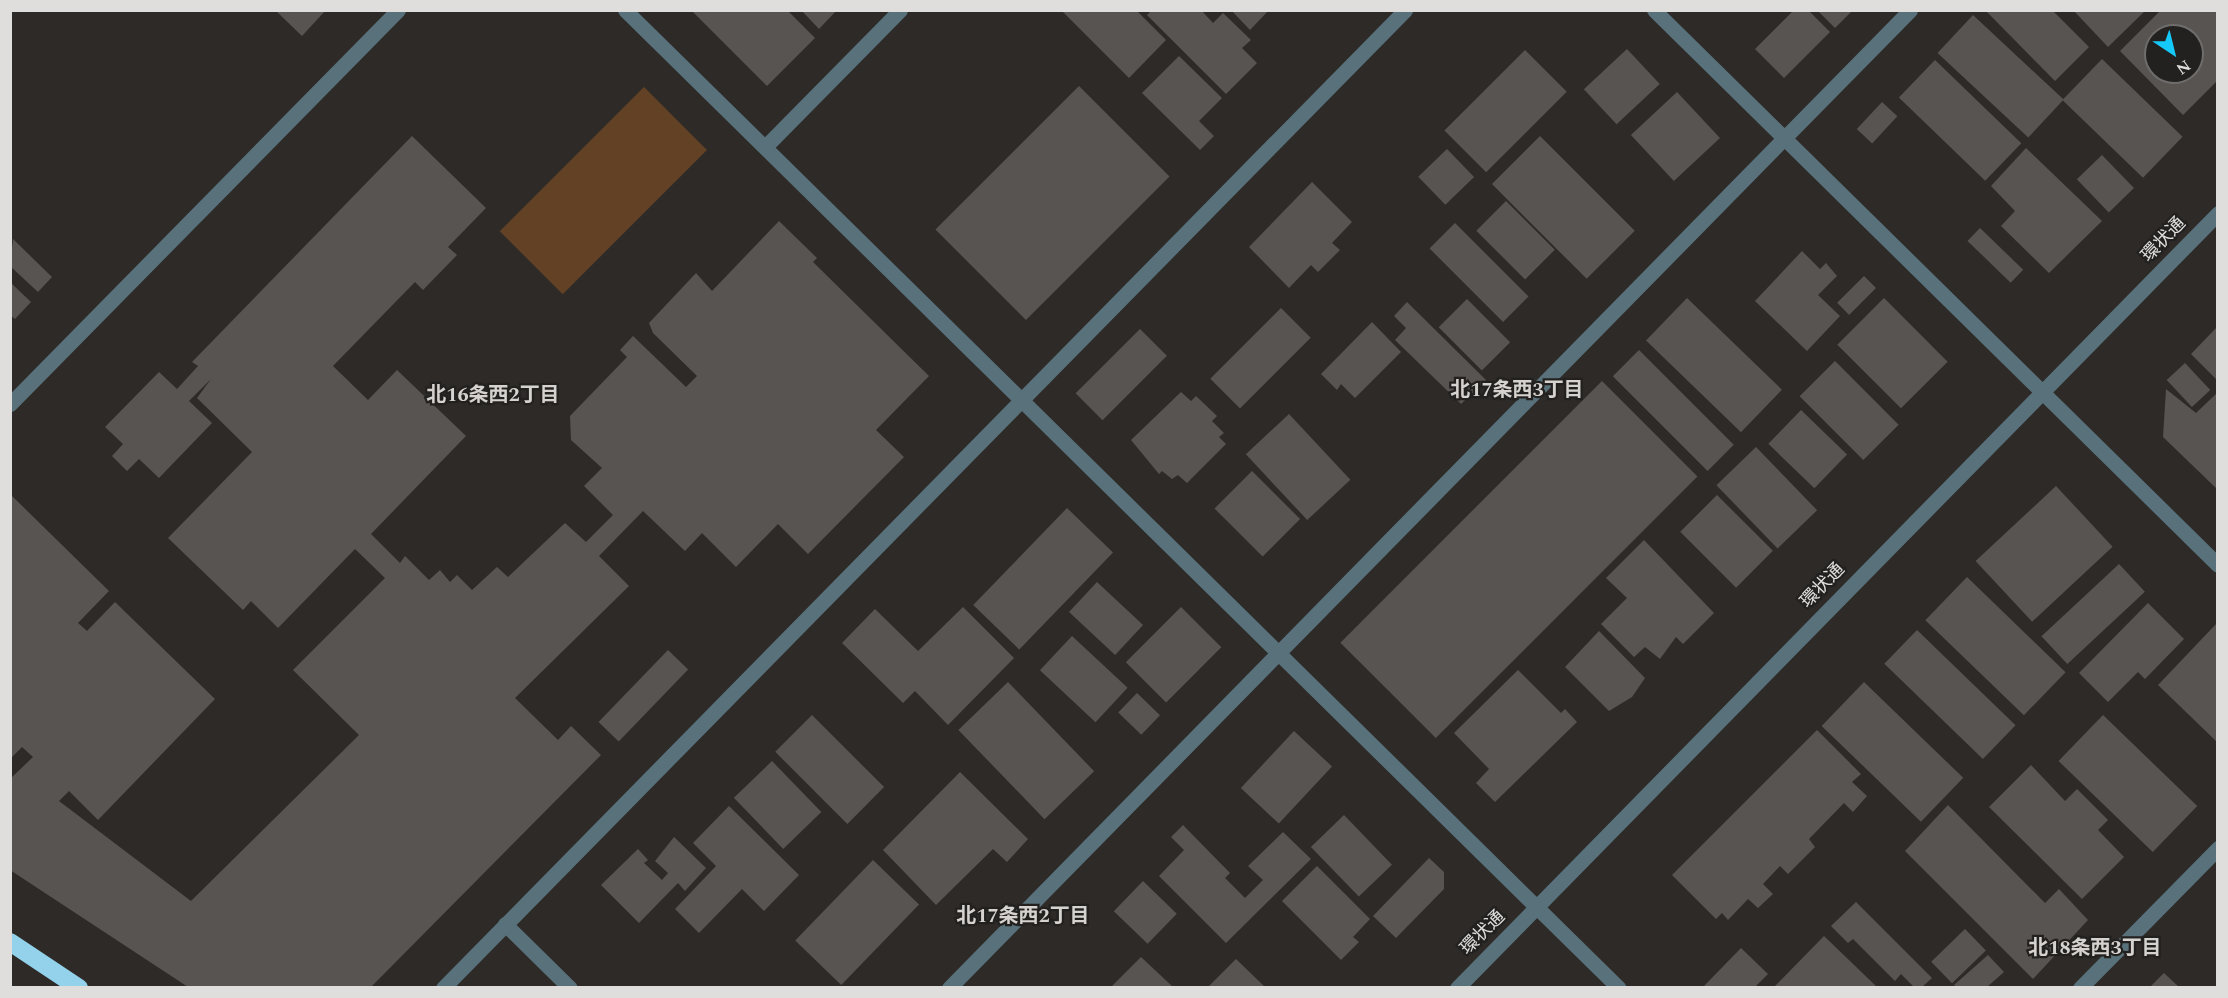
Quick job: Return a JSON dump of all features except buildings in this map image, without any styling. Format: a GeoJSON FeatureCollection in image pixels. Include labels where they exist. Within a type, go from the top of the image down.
{"type":"FeatureCollection","features":[{"type":"Feature","properties":{"kind":"highway"},"geometry":{"type":"LineString","coordinates":[[10,942],[79,987]]}},
{"type":"Feature","properties":{"kind":"street"},"geometry":{"type":"LineString","coordinates":[[10,404],[398,10]]}},
{"type":"Feature","properties":{"kind":"street"},"geometry":{"type":"LineString","coordinates":[[625,10],[1619,987]]}},
{"type":"Feature","properties":{"kind":"street"},"geometry":{"type":"LineString","coordinates":[[765,147],[900,10]]}},
{"type":"Feature","properties":{"kind":"street"},"geometry":{"type":"LineString","coordinates":[[443,987],[1405,10]]}},
{"type":"Feature","properties":{"kind":"street"},"geometry":{"type":"LineString","coordinates":[[1654,10],[2217,565]]}},
{"type":"Feature","properties":{"kind":"street"},"geometry":{"type":"LineString","coordinates":[[949,987],[1910,10]]}},
{"type":"Feature","properties":{"kind":"street","name":"環状通"},"geometry":{"type":"LineString","coordinates":[[1457,987],[2217,213]]}},
{"type":"Feature","properties":{"kind":"street"},"geometry":{"type":"LineString","coordinates":[[2080,987],[2217,848]]}},
{"type":"Feature","properties":{"kind":"street"},"geometry":{"type":"LineString","coordinates":[[505,924],[570,987]]}},
{"type":"Feature","properties":{"kind":"shaded area"},"geometry":{"type":"Polygon","coordinates":[[[644,87],[707,150],[563,294],[500,231],[644,87]]]}},
{"type":"Feature","properties":{"kind":"district","name":"北17条西3丁目"},"geometry":{"type":"Point","coordinates":[1517,390]}},
{"type":"Feature","properties":{"kind":"district","name":"北16条西2丁目"},"geometry":{"type":"Point","coordinates":[493,395]}},
{"type":"Feature","properties":{"kind":"district","name":"北17条西2丁目"},"geometry":{"type":"Point","coordinates":[1023,916]}},
{"type":"Feature","properties":{"kind":"district","name":"北18条西3丁目"},"geometry":{"type":"Point","coordinates":[2095,948]}}]}
